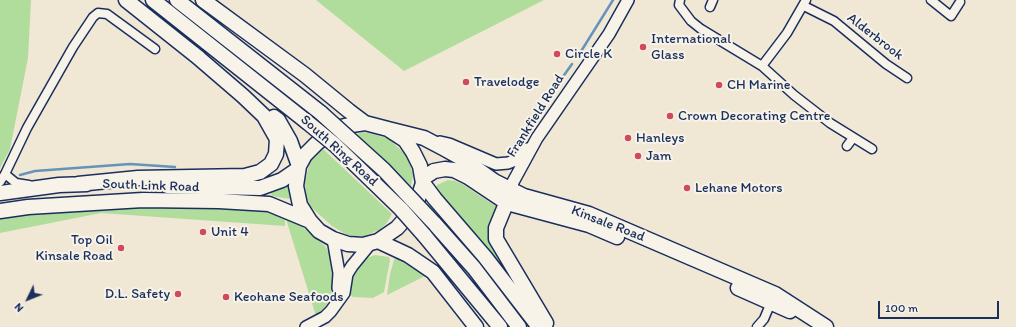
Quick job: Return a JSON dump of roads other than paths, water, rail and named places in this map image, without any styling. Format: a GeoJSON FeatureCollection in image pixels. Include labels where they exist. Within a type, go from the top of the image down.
{"type":"FeatureCollection","features":[{"type":"Feature","properties":{"kind":"highway"},"geometry":{"type":"LineString","coordinates":[[126,0],[260,104],[278,120],[290,141],[299,167]]}},
{"type":"Feature","properties":{"kind":"highway","name":"South Ring Road"},"geometry":{"type":"LineString","coordinates":[[153,0],[335,145],[401,209],[500,327]]}},
{"type":"Feature","properties":{"kind":"highway","name":"South Ring Road"},"geometry":{"type":"LineString","coordinates":[[177,0],[321,113],[384,170],[474,268],[519,327]]}},
{"type":"Feature","properties":{"kind":"highway"},"geometry":{"type":"LineString","coordinates":[[203,0],[305,75],[365,123],[388,129],[405,140],[414,152],[420,166],[423,181],[435,199],[485,256],[539,327]]}},
{"type":"Feature","properties":{"kind":"highway"},"geometry":{"type":"LineString","coordinates":[[78,184],[138,178],[245,176],[260,172],[271,164],[276,154],[277,139],[264,116],[243,96],[208,68],[193,53]]}},
{"type":"Feature","properties":{"kind":"highway"},"geometry":{"type":"LineString","coordinates":[[365,123],[337,128],[328,133],[305,155],[299,167],[297,190],[300,205],[310,221],[320,231],[333,239],[348,244],[362,245],[374,243],[396,228],[412,211],[417,202],[423,181]]}},
{"type":"Feature","properties":{"kind":"highway","name":"Kinsale Road"},"geometry":{"type":"LineString","coordinates":[[388,129],[424,138],[463,159],[494,181],[509,196]]}},
{"type":"Feature","properties":{"kind":"highway","name":"South Link Road"},"geometry":{"type":"LineString","coordinates":[[0,193],[39,187],[78,184],[260,188],[282,180],[299,167]]}},
{"type":"Feature","properties":{"kind":"highway","name":"Kinsale Road"},"geometry":{"type":"LineString","coordinates":[[423,181],[434,171],[444,169],[454,170],[509,196],[548,203],[589,214],[772,299],[826,327]]}},
{"type":"Feature","properties":{"kind":"highway"},"geometry":{"type":"LineString","coordinates":[[509,196],[496,228],[496,239],[548,327]]}},
{"type":"Feature","properties":{"kind":"highway","name":"South Link Road"},"geometry":{"type":"LineString","coordinates":[[0,211],[28,207],[143,200],[219,201],[269,204],[310,221]]}},
{"type":"Feature","properties":{"kind":"highway"},"geometry":{"type":"LineString","coordinates":[[374,243],[408,255],[433,272],[476,327]]}},
{"type":"Feature","properties":{"kind":"street","name":"Frankfield Road"},"geometry":{"type":"LineString","coordinates":[[509,196],[514,182],[537,138],[609,34],[628,0]]}},
{"type":"Feature","properties":{"kind":"street"},"geometry":{"type":"LineString","coordinates":[[680,0],[679,5],[691,21],[701,29],[762,66],[794,95],[830,123],[872,149]]}},
{"type":"Feature","properties":{"kind":"street"},"geometry":{"type":"LineString","coordinates":[[931,0],[951,16],[960,2]]}},
{"type":"Feature","properties":{"kind":"street","name":"Alderbrook"},"geometry":{"type":"LineString","coordinates":[[762,66],[788,33],[805,3],[845,29],[881,60],[907,78]]}},
{"type":"Feature","properties":{"kind":"street"},"geometry":{"type":"LineString","coordinates":[[0,182],[6,174],[34,117],[93,17],[98,13],[107,14],[155,49]]}},
{"type":"Feature","properties":{"kind":"street"},"geometry":{"type":"LineString","coordinates":[[424,138],[449,144],[496,164],[508,163],[518,159],[537,138]]}},
{"type":"Feature","properties":{"kind":"street"},"geometry":{"type":"LineString","coordinates":[[847,146],[853,138]]}},
{"type":"Feature","properties":{"kind":"street"},"geometry":{"type":"LineString","coordinates":[[6,174],[16,182],[39,187]]}},
{"type":"Feature","properties":{"kind":"street"},"geometry":{"type":"LineString","coordinates":[[333,239],[339,273],[337,303]]}},
{"type":"Feature","properties":{"kind":"street"},"geometry":{"type":"LineString","coordinates":[[306,327],[329,314],[344,293],[347,274],[352,266],[374,243]]}},
{"type":"Feature","properties":{"kind":"street"},"geometry":{"type":"LineString","coordinates":[[757,327],[764,319],[772,299]]}},
{"type":"Feature","properties":{"kind":"waterway"},"geometry":{"type":"LineString","coordinates":[[580,53],[613,0]]}},
{"type":"Feature","properties":{"kind":"waterway"},"geometry":{"type":"LineString","coordinates":[[547,99],[572,64]]}},
{"type":"Feature","properties":{"kind":"waterway"},"geometry":{"type":"LineString","coordinates":[[510,151],[540,109]]}},
{"type":"Feature","properties":{"kind":"waterway"},"geometry":{"type":"LineString","coordinates":[[20,175],[35,171],[130,164],[175,167]]}},
{"type":"Feature","properties":{"kind":"place","name":"International Glass"},"geometry":{"type":"Point","coordinates":[643,47]}},
{"type":"Feature","properties":{"kind":"place","name":"Circle K"},"geometry":{"type":"Point","coordinates":[557,54]}},
{"type":"Feature","properties":{"kind":"place","name":"Travelodge"},"geometry":{"type":"Point","coordinates":[466,82]}},
{"type":"Feature","properties":{"kind":"place","name":"CH Marine"},"geometry":{"type":"Point","coordinates":[719,85]}},
{"type":"Feature","properties":{"kind":"place","name":"Crown Decorating Centre"},"geometry":{"type":"Point","coordinates":[670,116]}},
{"type":"Feature","properties":{"kind":"place","name":"Hanleys"},"geometry":{"type":"Point","coordinates":[628,138]}},
{"type":"Feature","properties":{"kind":"place","name":"Jam"},"geometry":{"type":"Point","coordinates":[638,156]}},
{"type":"Feature","properties":{"kind":"place","name":"Lehane Motors"},"geometry":{"type":"Point","coordinates":[687,188]}},
{"type":"Feature","properties":{"kind":"place","name":"Unit 4"},"geometry":{"type":"Point","coordinates":[203,232]}},
{"type":"Feature","properties":{"kind":"place","name":"Top Oil Kinsale Road"},"geometry":{"type":"Point","coordinates":[121,248]}},
{"type":"Feature","properties":{"kind":"place","name":"D.L. Safety"},"geometry":{"type":"Point","coordinates":[178,294]}},
{"type":"Feature","properties":{"kind":"place","name":"Keohane Seafoods"},"geometry":{"type":"Point","coordinates":[226,297]}}]}
